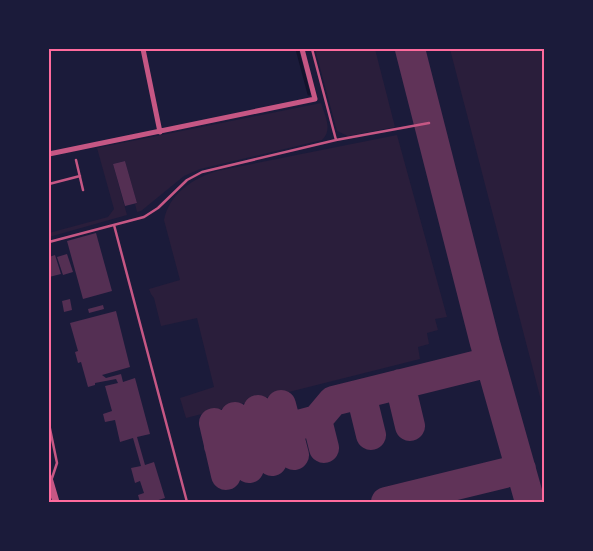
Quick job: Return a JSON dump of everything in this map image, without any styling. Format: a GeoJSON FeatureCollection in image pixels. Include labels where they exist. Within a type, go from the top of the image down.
{"type":"FeatureCollection","features":[{"type":"Feature","properties":{"kind":"street"},"geometry":{"type":"LineString","coordinates":[[143,49],[160,132]]}},
{"type":"Feature","properties":{"kind":"street"},"geometry":{"type":"LineString","coordinates":[[49,154],[315,99],[302,49]]}},
{"type":"Feature","properties":{"kind":"street"},"geometry":{"type":"LineString","coordinates":[[50,480],[56,502]]}},
{"type":"Feature","properties":{"kind":"lane"},"geometry":{"type":"LineString","coordinates":[[312,49],[336,140]]}},
{"type":"Feature","properties":{"kind":"lane"},"geometry":{"type":"LineString","coordinates":[[49,242],[144,217],[158,208],[174,191],[188,180],[202,172],[336,140],[430,123]]}},
{"type":"Feature","properties":{"kind":"lane"},"geometry":{"type":"LineString","coordinates":[[76,160],[83,190]]}},
{"type":"Feature","properties":{"kind":"lane"},"geometry":{"type":"LineString","coordinates":[[49,184],[80,176]]}},
{"type":"Feature","properties":{"kind":"lane"},"geometry":{"type":"LineString","coordinates":[[114,225],[187,502]]}},
{"type":"Feature","properties":{"kind":"lane"},"geometry":{"type":"LineString","coordinates":[[49,424],[57,463],[50,480]]}},
{"type":"Feature","properties":{"kind":"shaded area"},"geometry":{"type":"Polygon","coordinates":[[[315,49],[375,49],[395,127],[348,136],[337,131],[315,49]]]}},
{"type":"Feature","properties":{"kind":"shaded area"},"geometry":{"type":"Polygon","coordinates":[[[450,49],[544,49],[544,412],[450,49]]]}},
{"type":"Feature","properties":{"kind":"shaded area"},"geometry":{"type":"Polygon","coordinates":[[[321,103],[328,127],[322,140],[200,169],[184,176],[141,211],[137,212],[135,204],[137,203],[125,161],[113,164],[127,215],[49,237],[49,233],[108,217],[114,209],[97,148],[321,103]]]}},
{"type":"Feature","properties":{"kind":"shaded area"},"geometry":{"type":"Polygon","coordinates":[[[397,135],[447,317],[435,319],[438,330],[427,333],[429,344],[418,347],[420,359],[186,418],[180,398],[214,387],[197,318],[161,326],[154,298],[149,289],[180,280],[164,220],[171,202],[183,188],[199,178],[217,171],[397,135]]]}},
{"type":"Feature","properties":{"kind":"building"},"geometry":{"type":"Polygon","coordinates":[[[125,161],[137,203],[125,206],[113,164],[125,161]]]}},
{"type":"Feature","properties":{"kind":"building"},"geometry":{"type":"Polygon","coordinates":[[[96,233],[112,291],[83,299],[67,241],[96,233]]]}},
{"type":"Feature","properties":{"kind":"building"},"geometry":{"type":"Polygon","coordinates":[[[67,254],[73,272],[63,275],[57,257],[67,254]]]}},
{"type":"Feature","properties":{"kind":"building"},"geometry":{"type":"Polygon","coordinates":[[[55,255],[61,274],[49,277],[49,257],[55,255]]]}},
{"type":"Feature","properties":{"kind":"building"},"geometry":{"type":"Polygon","coordinates":[[[70,299],[72,310],[64,312],[62,301],[70,299]]]}},
{"type":"Feature","properties":{"kind":"building"},"geometry":{"type":"Polygon","coordinates":[[[103,305],[104,309],[89,313],[88,309],[103,305]]]}},
{"type":"Feature","properties":{"kind":"building"},"geometry":{"type":"Polygon","coordinates":[[[116,311],[130,367],[102,375],[106,378],[121,374],[123,382],[135,378],[150,434],[137,437],[145,465],[154,462],[165,498],[152,502],[140,502],[138,495],[144,493],[140,481],[135,483],[131,468],[141,466],[133,438],[120,442],[115,420],[105,422],[103,414],[112,411],[105,386],[118,383],[116,379],[95,383],[95,385],[88,387],[81,362],[78,363],[75,352],[78,351],[70,323],[116,311]]]}},
{"type":"Feature","properties":{"kind":"waterway"},"geometry":{"type":"LineString","coordinates":[[297,49],[309,94]]}},
{"type":"Feature","properties":{"kind":"taxiway"},"geometry":{"type":"LineString","coordinates":[[410,49],[485,343],[530,502]]}},
{"type":"Feature","properties":{"kind":"taxiway"},"geometry":{"type":"LineString","coordinates":[[219,446],[317,420],[333,401],[490,362]]}},
{"type":"Feature","properties":{"kind":"taxiway"},"geometry":{"type":"LineString","coordinates":[[400,384],[410,426]]}},
{"type":"Feature","properties":{"kind":"taxiway"},"geometry":{"type":"LineString","coordinates":[[361,394],[371,435]]}},
{"type":"Feature","properties":{"kind":"taxiway"},"geometry":{"type":"LineString","coordinates":[[281,405],[294,455]]}},
{"type":"Feature","properties":{"kind":"taxiway"},"geometry":{"type":"LineString","coordinates":[[258,410],[272,461]]}},
{"type":"Feature","properties":{"kind":"taxiway"},"geometry":{"type":"LineString","coordinates":[[235,417],[249,468]]}},
{"type":"Feature","properties":{"kind":"taxiway"},"geometry":{"type":"LineString","coordinates":[[317,420],[324,448]]}},
{"type":"Feature","properties":{"kind":"taxiway"},"geometry":{"type":"LineString","coordinates":[[214,423],[226,475]]}},
{"type":"Feature","properties":{"kind":"taxiway"},"geometry":{"type":"LineString","coordinates":[[386,502],[521,469]]}}]}
